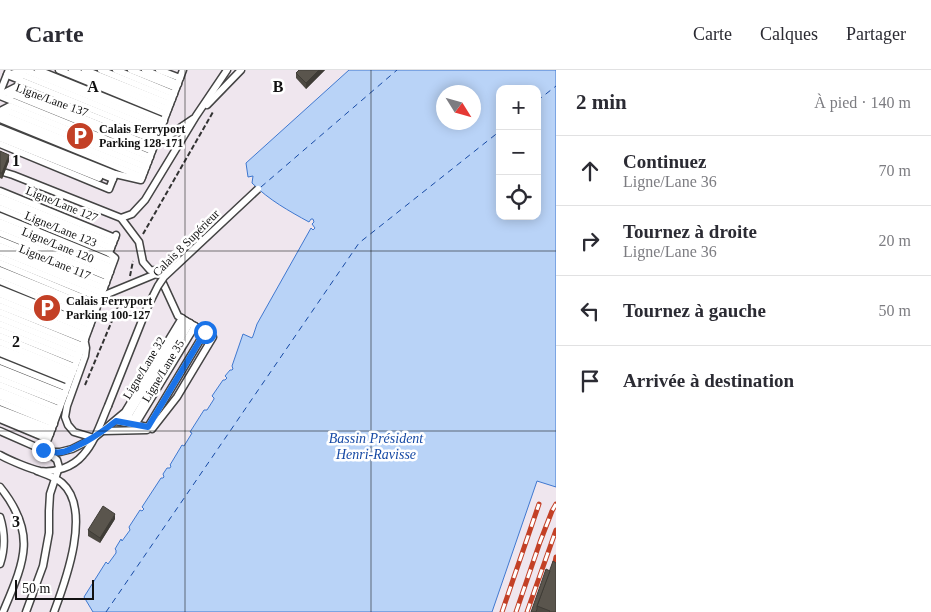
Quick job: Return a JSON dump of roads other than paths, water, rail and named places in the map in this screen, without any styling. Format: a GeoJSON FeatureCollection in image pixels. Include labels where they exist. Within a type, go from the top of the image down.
{"type":"FeatureCollection","features":[{"type":"Feature","properties":{"kind":"lane"},"geometry":{"type":"LineString","coordinates":[[8,72],[17,70]]}},
{"type":"Feature","properties":{"kind":"lane"},"geometry":{"type":"LineString","coordinates":[[8,72],[25,70],[163,124]]}},
{"type":"Feature","properties":{"kind":"lane"},"geometry":{"type":"LineString","coordinates":[[38,70],[163,124]]}},
{"type":"Feature","properties":{"kind":"lane"},"geometry":{"type":"LineString","coordinates":[[59,70],[163,124]]}},
{"type":"Feature","properties":{"kind":"lane"},"geometry":{"type":"LineString","coordinates":[[72,70],[163,124]]}},
{"type":"Feature","properties":{"kind":"lane"},"geometry":{"type":"LineString","coordinates":[[86,70],[163,124]]}},
{"type":"Feature","properties":{"kind":"lane"},"geometry":{"type":"LineString","coordinates":[[101,70],[163,124]]}},
{"type":"Feature","properties":{"kind":"lane"},"geometry":{"type":"LineString","coordinates":[[116,70],[163,124]]}},
{"type":"Feature","properties":{"kind":"lane"},"geometry":{"type":"LineString","coordinates":[[131,70],[163,124]]}},
{"type":"Feature","properties":{"kind":"lane"},"geometry":{"type":"LineString","coordinates":[[145,70],[163,124]]}},
{"type":"Feature","properties":{"kind":"lane"},"geometry":{"type":"LineString","coordinates":[[159,70],[163,124]]}},
{"type":"Feature","properties":{"kind":"lane"},"geometry":{"type":"LineString","coordinates":[[0,144],[112,181],[141,180],[163,124],[175,70]]}},
{"type":"Feature","properties":{"kind":"lane"},"geometry":{"type":"LineString","coordinates":[[121,218],[132,214],[145,200],[196,116],[227,70]]}},
{"type":"Feature","properties":{"kind":"lane"},"geometry":{"type":"LineString","coordinates":[[0,115],[163,124],[196,116],[241,70]]}},
{"type":"Feature","properties":{"kind":"lane"},"geometry":{"type":"LineString","coordinates":[[0,95],[8,72]]}},
{"type":"Feature","properties":{"kind":"lane"},"geometry":{"type":"LineString","coordinates":[[8,72],[163,124]]}},
{"type":"Feature","properties":{"kind":"lane"},"geometry":{"type":"LineString","coordinates":[[0,95],[18,86],[163,124]]}},
{"type":"Feature","properties":{"kind":"lane","name":"Ligne/Lane 137"},"geometry":{"type":"LineString","coordinates":[[0,95],[14,95],[163,124]]}},
{"type":"Feature","properties":{"kind":"lane"},"geometry":{"type":"LineString","coordinates":[[0,115],[10,106],[163,124]]}},
{"type":"Feature","properties":{"kind":"lane"},"geometry":{"type":"LineString","coordinates":[[0,128],[112,181]]}},
{"type":"Feature","properties":{"kind":"lane"},"geometry":{"type":"LineString","coordinates":[[0,132],[112,181]]}},
{"type":"Feature","properties":{"kind":"lane"},"geometry":{"type":"LineString","coordinates":[[0,138],[112,181]]}},
{"type":"Feature","properties":{"kind":"lane"},"geometry":{"type":"LineString","coordinates":[[0,167],[12,175]]}},
{"type":"Feature","properties":{"kind":"lane"},"geometry":{"type":"LineString","coordinates":[[0,172],[121,218],[139,242],[143,262],[150,270],[164,271]]}},
{"type":"Feature","properties":{"kind":"lane","name":"Calais 8 Supérieur"},"geometry":{"type":"LineString","coordinates":[[94,438],[147,308],[158,286],[164,277],[258,189]]}},
{"type":"Feature","properties":{"kind":"lane","name":"Ligne/Lane 127"},"geometry":{"type":"LineString","coordinates":[[0,190],[113,244]]}},
{"type":"Feature","properties":{"kind":"lane"},"geometry":{"type":"LineString","coordinates":[[0,197],[113,244]]}},
{"type":"Feature","properties":{"kind":"lane"},"geometry":{"type":"LineString","coordinates":[[0,202],[113,244]]}},
{"type":"Feature","properties":{"kind":"lane"},"geometry":{"type":"LineString","coordinates":[[0,208],[113,244]]}},
{"type":"Feature","properties":{"kind":"lane","name":"Ligne/Lane 123"},"geometry":{"type":"LineString","coordinates":[[0,216],[81,349]]}},
{"type":"Feature","properties":{"kind":"lane"},"geometry":{"type":"LineString","coordinates":[[0,222],[81,349]]}},
{"type":"Feature","properties":{"kind":"lane"},"geometry":{"type":"LineString","coordinates":[[0,227],[81,349]]}},
{"type":"Feature","properties":{"kind":"lane","name":"Ligne/Lane 120"},"geometry":{"type":"LineString","coordinates":[[0,233],[81,349]]}},
{"type":"Feature","properties":{"kind":"lane"},"geometry":{"type":"LineString","coordinates":[[0,240],[81,349]]}},
{"type":"Feature","properties":{"kind":"lane"},"geometry":{"type":"LineString","coordinates":[[0,409],[81,349],[115,258],[113,244]]}},
{"type":"Feature","properties":{"kind":"lane"},"geometry":{"type":"LineString","coordinates":[[0,246],[81,349]]}},
{"type":"Feature","properties":{"kind":"lane","name":"Ligne/Lane 117"},"geometry":{"type":"LineString","coordinates":[[0,251],[81,349]]}},
{"type":"Feature","properties":{"kind":"lane"},"geometry":{"type":"LineString","coordinates":[[0,257],[81,349]]}},
{"type":"Feature","properties":{"kind":"lane"},"geometry":{"type":"LineString","coordinates":[[0,263],[81,349]]}},
{"type":"Feature","properties":{"kind":"lane"},"geometry":{"type":"LineString","coordinates":[[0,270],[81,349]]}},
{"type":"Feature","properties":{"kind":"lane"},"geometry":{"type":"LineString","coordinates":[[0,419],[81,349],[164,271]]}},
{"type":"Feature","properties":{"kind":"lane"},"geometry":{"type":"LineString","coordinates":[[164,271],[161,279],[178,316],[198,328]]}},
{"type":"Feature","properties":{"kind":"lane"},"geometry":{"type":"LineString","coordinates":[[0,275],[81,349]]}},
{"type":"Feature","properties":{"kind":"lane"},"geometry":{"type":"LineString","coordinates":[[0,280],[81,349]]}},
{"type":"Feature","properties":{"kind":"lane"},"geometry":{"type":"LineString","coordinates":[[0,289],[81,349]]}},
{"type":"Feature","properties":{"kind":"lane"},"geometry":{"type":"LineString","coordinates":[[0,294],[81,349]]}},
{"type":"Feature","properties":{"kind":"lane"},"geometry":{"type":"LineString","coordinates":[[0,300],[81,349]]}},
{"type":"Feature","properties":{"kind":"lane"},"geometry":{"type":"LineString","coordinates":[[0,306],[81,349]]}},
{"type":"Feature","properties":{"kind":"lane"},"geometry":{"type":"LineString","coordinates":[[0,312],[81,349]]}},
{"type":"Feature","properties":{"kind":"lane"},"geometry":{"type":"LineString","coordinates":[[0,318],[81,349]]}},
{"type":"Feature","properties":{"kind":"lane"},"geometry":{"type":"LineString","coordinates":[[0,324],[81,349]]}},
{"type":"Feature","properties":{"kind":"lane"},"geometry":{"type":"LineString","coordinates":[[43,450],[67,451],[103,432],[126,412],[198,328]]}},
{"type":"Feature","properties":{"kind":"lane"},"geometry":{"type":"LineString","coordinates":[[116,421],[148,427],[198,328]]}},
{"type":"Feature","properties":{"kind":"lane"},"geometry":{"type":"LineString","coordinates":[[116,421],[138,420],[198,328]]}},
{"type":"Feature","properties":{"kind":"lane"},"geometry":{"type":"LineString","coordinates":[[103,432],[152,430],[177,397],[198,328]]}},
{"type":"Feature","properties":{"kind":"lane","name":"Ligne/Lane 32"},"geometry":{"type":"LineString","coordinates":[[116,421],[129,415],[198,328]]}},
{"type":"Feature","properties":{"kind":"lane"},"geometry":{"type":"LineString","coordinates":[[0,330],[81,349]]}},
{"type":"Feature","properties":{"kind":"lane"},"geometry":{"type":"LineString","coordinates":[[0,336],[81,349]]}},
{"type":"Feature","properties":{"kind":"lane"},"geometry":{"type":"LineString","coordinates":[[0,342],[81,349]]}},
{"type":"Feature","properties":{"kind":"lane"},"geometry":{"type":"LineString","coordinates":[[0,414],[86,344],[86,352],[66,406],[65,416],[68,425],[74,432],[94,438]]}},
{"type":"Feature","properties":{"kind":"lane"},"geometry":{"type":"LineString","coordinates":[[0,348],[81,349]]}},
{"type":"Feature","properties":{"kind":"lane"},"geometry":{"type":"LineString","coordinates":[[0,353],[81,349]]}},
{"type":"Feature","properties":{"kind":"lane"},"geometry":{"type":"LineString","coordinates":[[0,361],[81,349]]}},
{"type":"Feature","properties":{"kind":"lane"},"geometry":{"type":"LineString","coordinates":[[0,368],[81,349]]}},
{"type":"Feature","properties":{"kind":"lane"},"geometry":{"type":"LineString","coordinates":[[0,373],[81,349]]}},
{"type":"Feature","properties":{"kind":"lane"},"geometry":{"type":"LineString","coordinates":[[0,379],[81,349]]}},
{"type":"Feature","properties":{"kind":"lane"},"geometry":{"type":"LineString","coordinates":[[0,385],[81,349]]}},
{"type":"Feature","properties":{"kind":"lane"},"geometry":{"type":"LineString","coordinates":[[0,391],[81,349]]}},
{"type":"Feature","properties":{"kind":"lane"},"geometry":{"type":"LineString","coordinates":[[0,396],[81,349]]}},
{"type":"Feature","properties":{"kind":"lane"},"geometry":{"type":"LineString","coordinates":[[0,402],[81,349]]}},
{"type":"Feature","properties":{"kind":"lane"},"geometry":{"type":"LineString","coordinates":[[0,432],[43,450],[57,460],[59,465],[49,499],[49,533],[45,559],[26,612]]}},
{"type":"Feature","properties":{"kind":"lane"},"geometry":{"type":"LineString","coordinates":[[37,471],[58,470],[69,466],[82,457],[94,438]]}},
{"type":"Feature","properties":{"kind":"lane"},"geometry":{"type":"LineString","coordinates":[[2,456],[55,478],[62,483],[73,498],[76,520],[71,558],[54,612]]}},
{"type":"Feature","properties":{"kind":"lane"},"geometry":{"type":"LineString","coordinates":[[0,487],[11,500],[17,512],[23,531],[24,544],[20,572],[4,612]]}},
{"type":"Feature","properties":{"kind":"lane"},"geometry":{"type":"LineString","coordinates":[[0,517],[3,526],[3,549],[0,564]]}},
{"type":"Feature","properties":{"kind":"water","name":"Bassin Président Henri-Ravisse"},"geometry":{"type":"Polygon","coordinates":[[[349,70],[556,70],[556,487],[537,481],[492,612],[93,612],[84,597],[106,562],[108,564],[116,553],[115,549],[121,539],[122,541],[130,530],[129,527],[140,510],[144,509],[142,507],[161,478],[164,477],[163,474],[167,468],[170,468],[170,465],[182,445],[184,446],[192,433],[190,432],[204,410],[207,410],[214,399],[212,396],[223,380],[227,378],[225,376],[233,369],[232,366],[243,334],[252,338],[257,324],[311,228],[313,230],[315,228],[312,224],[314,222],[313,219],[309,222],[265,195],[252,183],[253,176],[248,177],[246,163],[349,70]]]}},
{"type":"Feature","properties":{"kind":"railway"},"geometry":{"type":"LineString","coordinates":[[502,612],[539,504]]}},
{"type":"Feature","properties":{"kind":"railway"},"geometry":{"type":"LineString","coordinates":[[516,612],[540,542],[556,504]]}},
{"type":"Feature","properties":{"kind":"railway"},"geometry":{"type":"LineString","coordinates":[[527,612],[556,530]]}},
{"type":"Feature","properties":{"kind":"railway"},"geometry":{"type":"LineString","coordinates":[[553,572],[556,557]]}},
{"type":"Feature","properties":{"kind":"place","name":"Calais Ferryport Parking 128-171"},"geometry":{"type":"Point","coordinates":[80,136]}},
{"type":"Feature","properties":{"kind":"place","name":"Calais Ferryport Parking 100-127"},"geometry":{"type":"Point","coordinates":[47,308]}}]}
